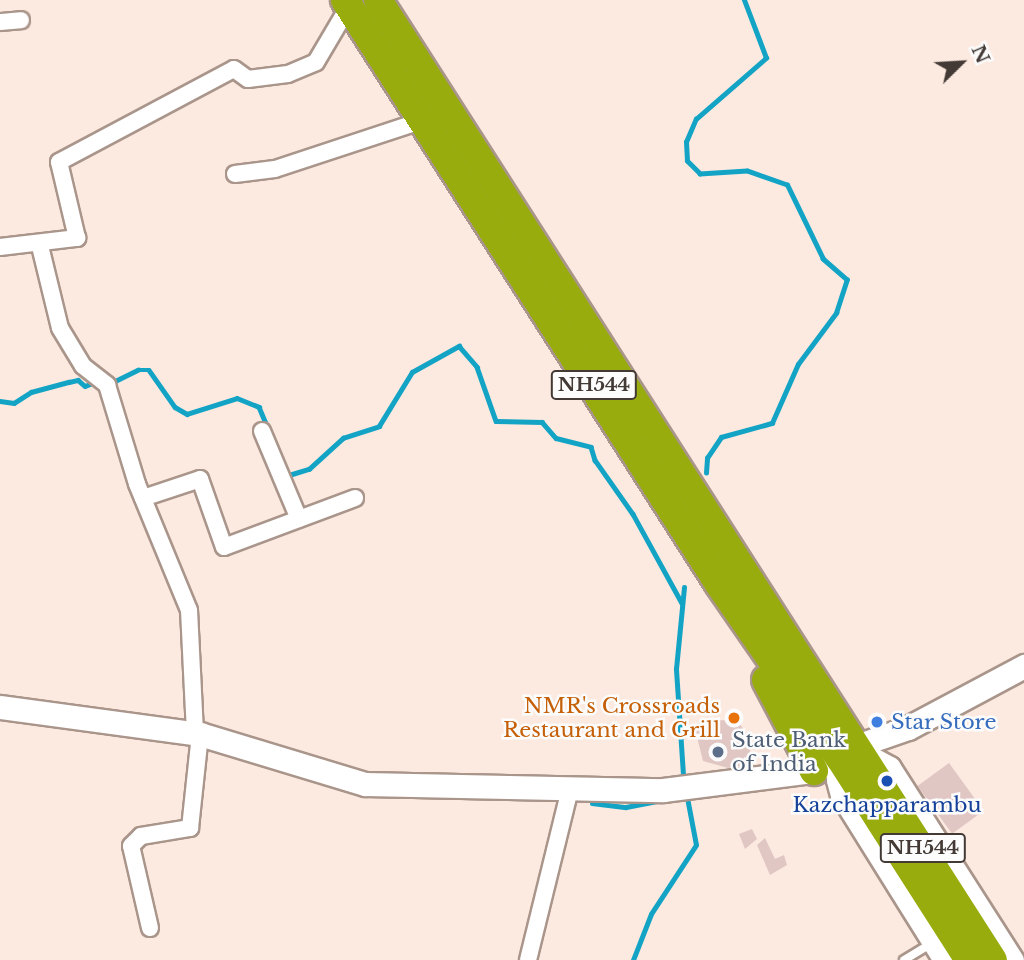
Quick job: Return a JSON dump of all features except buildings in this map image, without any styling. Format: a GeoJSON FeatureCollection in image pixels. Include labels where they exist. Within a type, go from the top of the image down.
{"type":"FeatureCollection","features":[{"type":"Feature","properties":{"kind":"highway","name":"NH544"},"geometry":{"type":"LineString","coordinates":[[378,0],[852,756],[969,960]]}},
{"type":"Feature","properties":{"kind":"highway","name":"NH544"},"geometry":{"type":"LineString","coordinates":[[347,3],[733,604],[852,756],[993,960]]}},
{"type":"Feature","properties":{"kind":"highway"},"geometry":{"type":"LineString","coordinates":[[733,604],[734,625],[814,771]]}},
{"type":"Feature","properties":{"kind":"street"},"geometry":{"type":"LineString","coordinates":[[0,247],[40,246],[77,239],[59,162],[234,69],[248,79],[288,74],[316,62],[347,3]]}},
{"type":"Feature","properties":{"kind":"street"},"geometry":{"type":"LineString","coordinates":[[0,22],[21,20]]}},
{"type":"Feature","properties":{"kind":"street"},"geometry":{"type":"LineString","coordinates":[[235,174],[275,169],[424,120]]}},
{"type":"Feature","properties":{"kind":"street"},"geometry":{"type":"LineString","coordinates":[[40,246],[60,328],[83,366],[107,385],[143,498],[189,610],[197,734],[190,828],[141,836],[131,846],[150,928]]}},
{"type":"Feature","properties":{"kind":"street"},"geometry":{"type":"LineString","coordinates":[[262,431],[299,519]]}},
{"type":"Feature","properties":{"kind":"street"},"geometry":{"type":"LineString","coordinates":[[143,498],[200,479],[224,547],[355,498]]}},
{"type":"Feature","properties":{"kind":"street"},"geometry":{"type":"LineString","coordinates":[[0,707],[197,734],[365,784],[477,783],[570,789],[663,790],[814,771],[852,756],[908,728],[1024,666]]}},
{"type":"Feature","properties":{"kind":"street"},"geometry":{"type":"LineString","coordinates":[[852,756],[838,780],[842,795],[939,951]]}},
{"type":"Feature","properties":{"kind":"street"},"geometry":{"type":"LineString","coordinates":[[852,756],[889,768],[1012,960]]}},
{"type":"Feature","properties":{"kind":"street"},"geometry":{"type":"LineString","coordinates":[[528,960],[570,789]]}},
{"type":"Feature","properties":{"kind":"lane"},"geometry":{"type":"LineString","coordinates":[[904,960],[939,951]]}},
{"type":"Feature","properties":{"kind":"waterway"},"geometry":{"type":"LineString","coordinates":[[706,473],[707,458],[721,437],[772,423],[798,364],[836,313],[847,280],[823,259],[787,185],[747,171],[700,174],[687,161],[686,142],[696,119],[766,58],[744,0]]}},
{"type":"Feature","properties":{"kind":"waterway"},"geometry":{"type":"LineString","coordinates":[[286,470],[289,475],[309,469],[343,438],[379,426],[412,372],[459,346],[477,367],[496,421],[542,422],[556,438],[591,447],[595,460],[633,514],[682,603]]}},
{"type":"Feature","properties":{"kind":"waterway"},"geometry":{"type":"LineString","coordinates":[[111,383],[138,370],[149,370],[175,407],[187,414],[237,398],[259,407],[272,437]]}},
{"type":"Feature","properties":{"kind":"waterway"},"geometry":{"type":"LineString","coordinates":[[0,401],[14,403],[31,392],[78,380],[85,386],[95,382]]}},
{"type":"Feature","properties":{"kind":"waterway"},"geometry":{"type":"LineString","coordinates":[[683,775],[676,669],[684,587]]}},
{"type":"Feature","properties":{"kind":"waterway"},"geometry":{"type":"LineString","coordinates":[[633,960],[651,914],[696,845],[687,798]]}},
{"type":"Feature","properties":{"kind":"waterway"},"geometry":{"type":"LineString","coordinates":[[592,803],[626,807],[656,801]]}},
{"type":"Feature","properties":{"kind":"place","name":"NMR's Crossroads Restaurant and Grill"},"geometry":{"type":"Point","coordinates":[734,718]}},
{"type":"Feature","properties":{"kind":"place","name":"Star Store"},"geometry":{"type":"Point","coordinates":[877,722]}},
{"type":"Feature","properties":{"kind":"place","name":"State Bank of India"},"geometry":{"type":"Point","coordinates":[718,752]}},
{"type":"Feature","properties":{"kind":"place","name":"Kazchapparambu"},"geometry":{"type":"Point","coordinates":[887,781]}}]}
